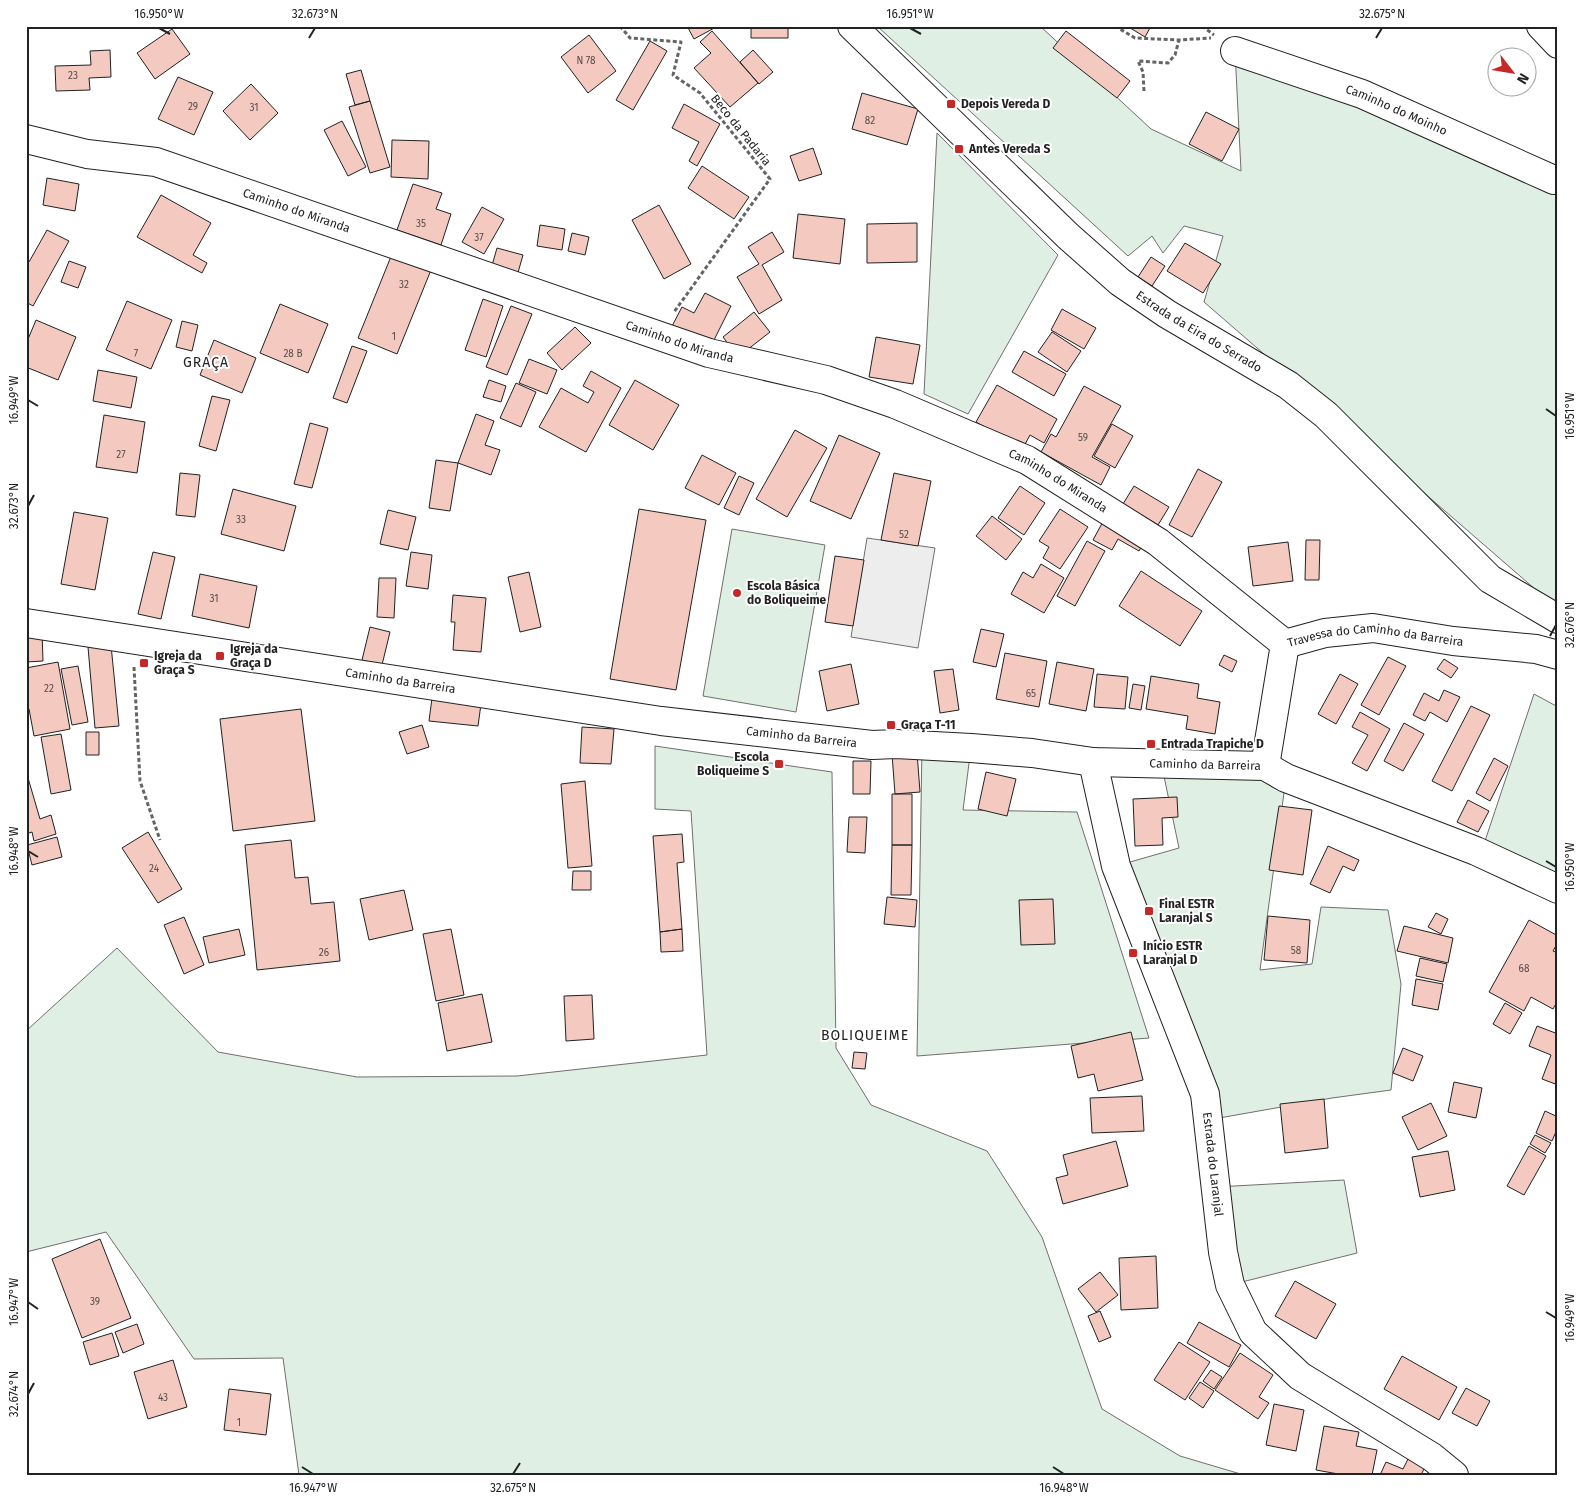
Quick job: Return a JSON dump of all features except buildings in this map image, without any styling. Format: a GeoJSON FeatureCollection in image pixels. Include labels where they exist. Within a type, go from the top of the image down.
{"type":"FeatureCollection","features":[{"type":"Feature","properties":{"kind":"street","name":"Estrada da Eira do Serrado"},"geometry":{"type":"LineString","coordinates":[[852,26],[1068,236],[1120,282],[1175,319],[1288,385],[1326,415],[1490,579],[1558,619]]}},
{"type":"Feature","properties":{"kind":"street"},"geometry":{"type":"LineString","coordinates":[[1540,26],[1558,44]]}},
{"type":"Feature","properties":{"kind":"street","name":"Caminho do Moinho"},"geometry":{"type":"LineString","coordinates":[[1226,44],[1362,94],[1557,180]]}},
{"type":"Feature","properties":{"kind":"street","name":"Caminho do Miranda"},"geometry":{"type":"LineString","coordinates":[[26,139],[87,154],[156,162],[709,352],[826,380],[895,404],[1027,460],[1158,542],[1285,644]]}},
{"type":"Feature","properties":{"kind":"street","name":"Caminho da Barreira"},"geometry":{"type":"LineString","coordinates":[[26,623],[661,721],[872,745],[896,744],[971,748],[1032,753],[1093,762],[1265,766],[1286,778],[1476,851],[1558,889]]}},
{"type":"Feature","properties":{"kind":"street","name":"Travessa do Caminho da Barreira"},"geometry":{"type":"LineString","coordinates":[[1265,766],[1285,644],[1326,633],[1373,628],[1453,641],[1536,649],[1558,655]]}},
{"type":"Feature","properties":{"kind":"street","name":"Estrada do Laranjal"},"geometry":{"type":"LineString","coordinates":[[1093,762],[1116,866],[1205,1094],[1223,1252],[1230,1284],[1253,1332],[1300,1376],[1432,1457],[1454,1475]]}},
{"type":"Feature","properties":{"kind":"path","name":"Beco da Padaria"},"geometry":{"type":"LineString","coordinates":[[620,26],[630,38],[681,42],[673,75],[700,93],[770,179],[658,335]]}},
{"type":"Feature","properties":{"kind":"path"},"geometry":{"type":"LineString","coordinates":[[1115,26],[1135,38],[1226,44]]}},
{"type":"Feature","properties":{"kind":"path"},"geometry":{"type":"LineString","coordinates":[[1144,91],[1143,72],[1138,62],[1168,63],[1175,55],[1179,40]]}},
{"type":"Feature","properties":{"kind":"path"},"geometry":{"type":"LineString","coordinates":[[133,639],[140,781],[160,840]]}},
{"type":"Feature","properties":{"kind":"green space"},"geometry":{"type":"Polygon","coordinates":[[[877,26],[1040,26],[1151,129],[1241,171],[1235,51],[1558,191],[1558,609],[1204,302],[1223,236],[1184,226],[1163,253],[1152,236],[1128,256],[877,26]]]}},
{"type":"Feature","properties":{"kind":"green space"},"geometry":{"type":"Polygon","coordinates":[[[937,133],[1058,255],[968,414],[924,394],[937,133]]]}},
{"type":"Feature","properties":{"kind":"green space"},"geometry":{"type":"Polygon","coordinates":[[[732,529],[825,545],[796,712],[703,696],[732,529]]]}},
{"type":"Feature","properties":{"kind":"green space"},"geometry":{"type":"Polygon","coordinates":[[[1534,694],[1558,707],[1558,878],[1484,844],[1534,694]]]}},
{"type":"Feature","properties":{"kind":"green space"},"geometry":{"type":"Polygon","coordinates":[[[922,745],[971,748],[963,810],[1077,812],[1149,1038],[917,1056],[922,745]]]}},
{"type":"Feature","properties":{"kind":"green space"},"geometry":{"type":"Polygon","coordinates":[[[655,746],[832,772],[836,1048],[871,1105],[987,1151],[1042,1237],[1102,1409],[1180,1456],[1244,1475],[299,1475],[283,1358],[194,1359],[106,1232],[26,1252],[26,1031],[117,948],[218,1052],[357,1077],[517,1076],[707,1055],[691,811],[655,809],[655,746]]]}},
{"type":"Feature","properties":{"kind":"green space"},"geometry":{"type":"Polygon","coordinates":[[[1161,762],[1286,778],[1260,970],[1312,964],[1321,907],[1388,910],[1401,984],[1391,1090],[1332,1098],[1208,1120],[1116,866],[1179,848],[1161,762]]]}},
{"type":"Feature","properties":{"kind":"green space"},"geometry":{"type":"Polygon","coordinates":[[[1344,1180],[1357,1253],[1230,1285],[1216,1187],[1344,1180]]]}},
{"type":"Feature","properties":{"kind":"shaded area"},"geometry":{"type":"Polygon","coordinates":[[[867,538],[935,548],[918,648],[851,637],[867,538]]]}},
{"type":"Feature","properties":{"kind":"place","name":"Depois Vereda D"},"geometry":{"type":"Point","coordinates":[951,104]}},
{"type":"Feature","properties":{"kind":"place","name":"Antes Vereda S"},"geometry":{"type":"Point","coordinates":[959,149]}},
{"type":"Feature","properties":{"kind":"place","name":"Escola Básica do Boliqueime"},"geometry":{"type":"Point","coordinates":[737,593]}},
{"type":"Feature","properties":{"kind":"place","name":"Igreja da Graça D"},"geometry":{"type":"Point","coordinates":[220,656]}},
{"type":"Feature","properties":{"kind":"place","name":"Igreja da Graça S"},"geometry":{"type":"Point","coordinates":[144,663]}},
{"type":"Feature","properties":{"kind":"place","name":"Graça T-11"},"geometry":{"type":"Point","coordinates":[891,725]}},
{"type":"Feature","properties":{"kind":"place","name":"Entrada Trapiche D"},"geometry":{"type":"Point","coordinates":[1151,744]}},
{"type":"Feature","properties":{"kind":"place","name":"Escola Boliqueime S"},"geometry":{"type":"Point","coordinates":[779,764]}},
{"type":"Feature","properties":{"kind":"place","name":"Final ESTR Laranjal S"},"geometry":{"type":"Point","coordinates":[1149,911]}},
{"type":"Feature","properties":{"kind":"place","name":"Início ESTR Laranjal D"},"geometry":{"type":"Point","coordinates":[1133,953]}},
{"type":"Feature","properties":{"kind":"district","name":"GRAÇA"},"geometry":{"type":"Point","coordinates":[206,362]}},
{"type":"Feature","properties":{"kind":"district","name":"BOLIQUEIME"},"geometry":{"type":"Point","coordinates":[865,1035]}}]}
